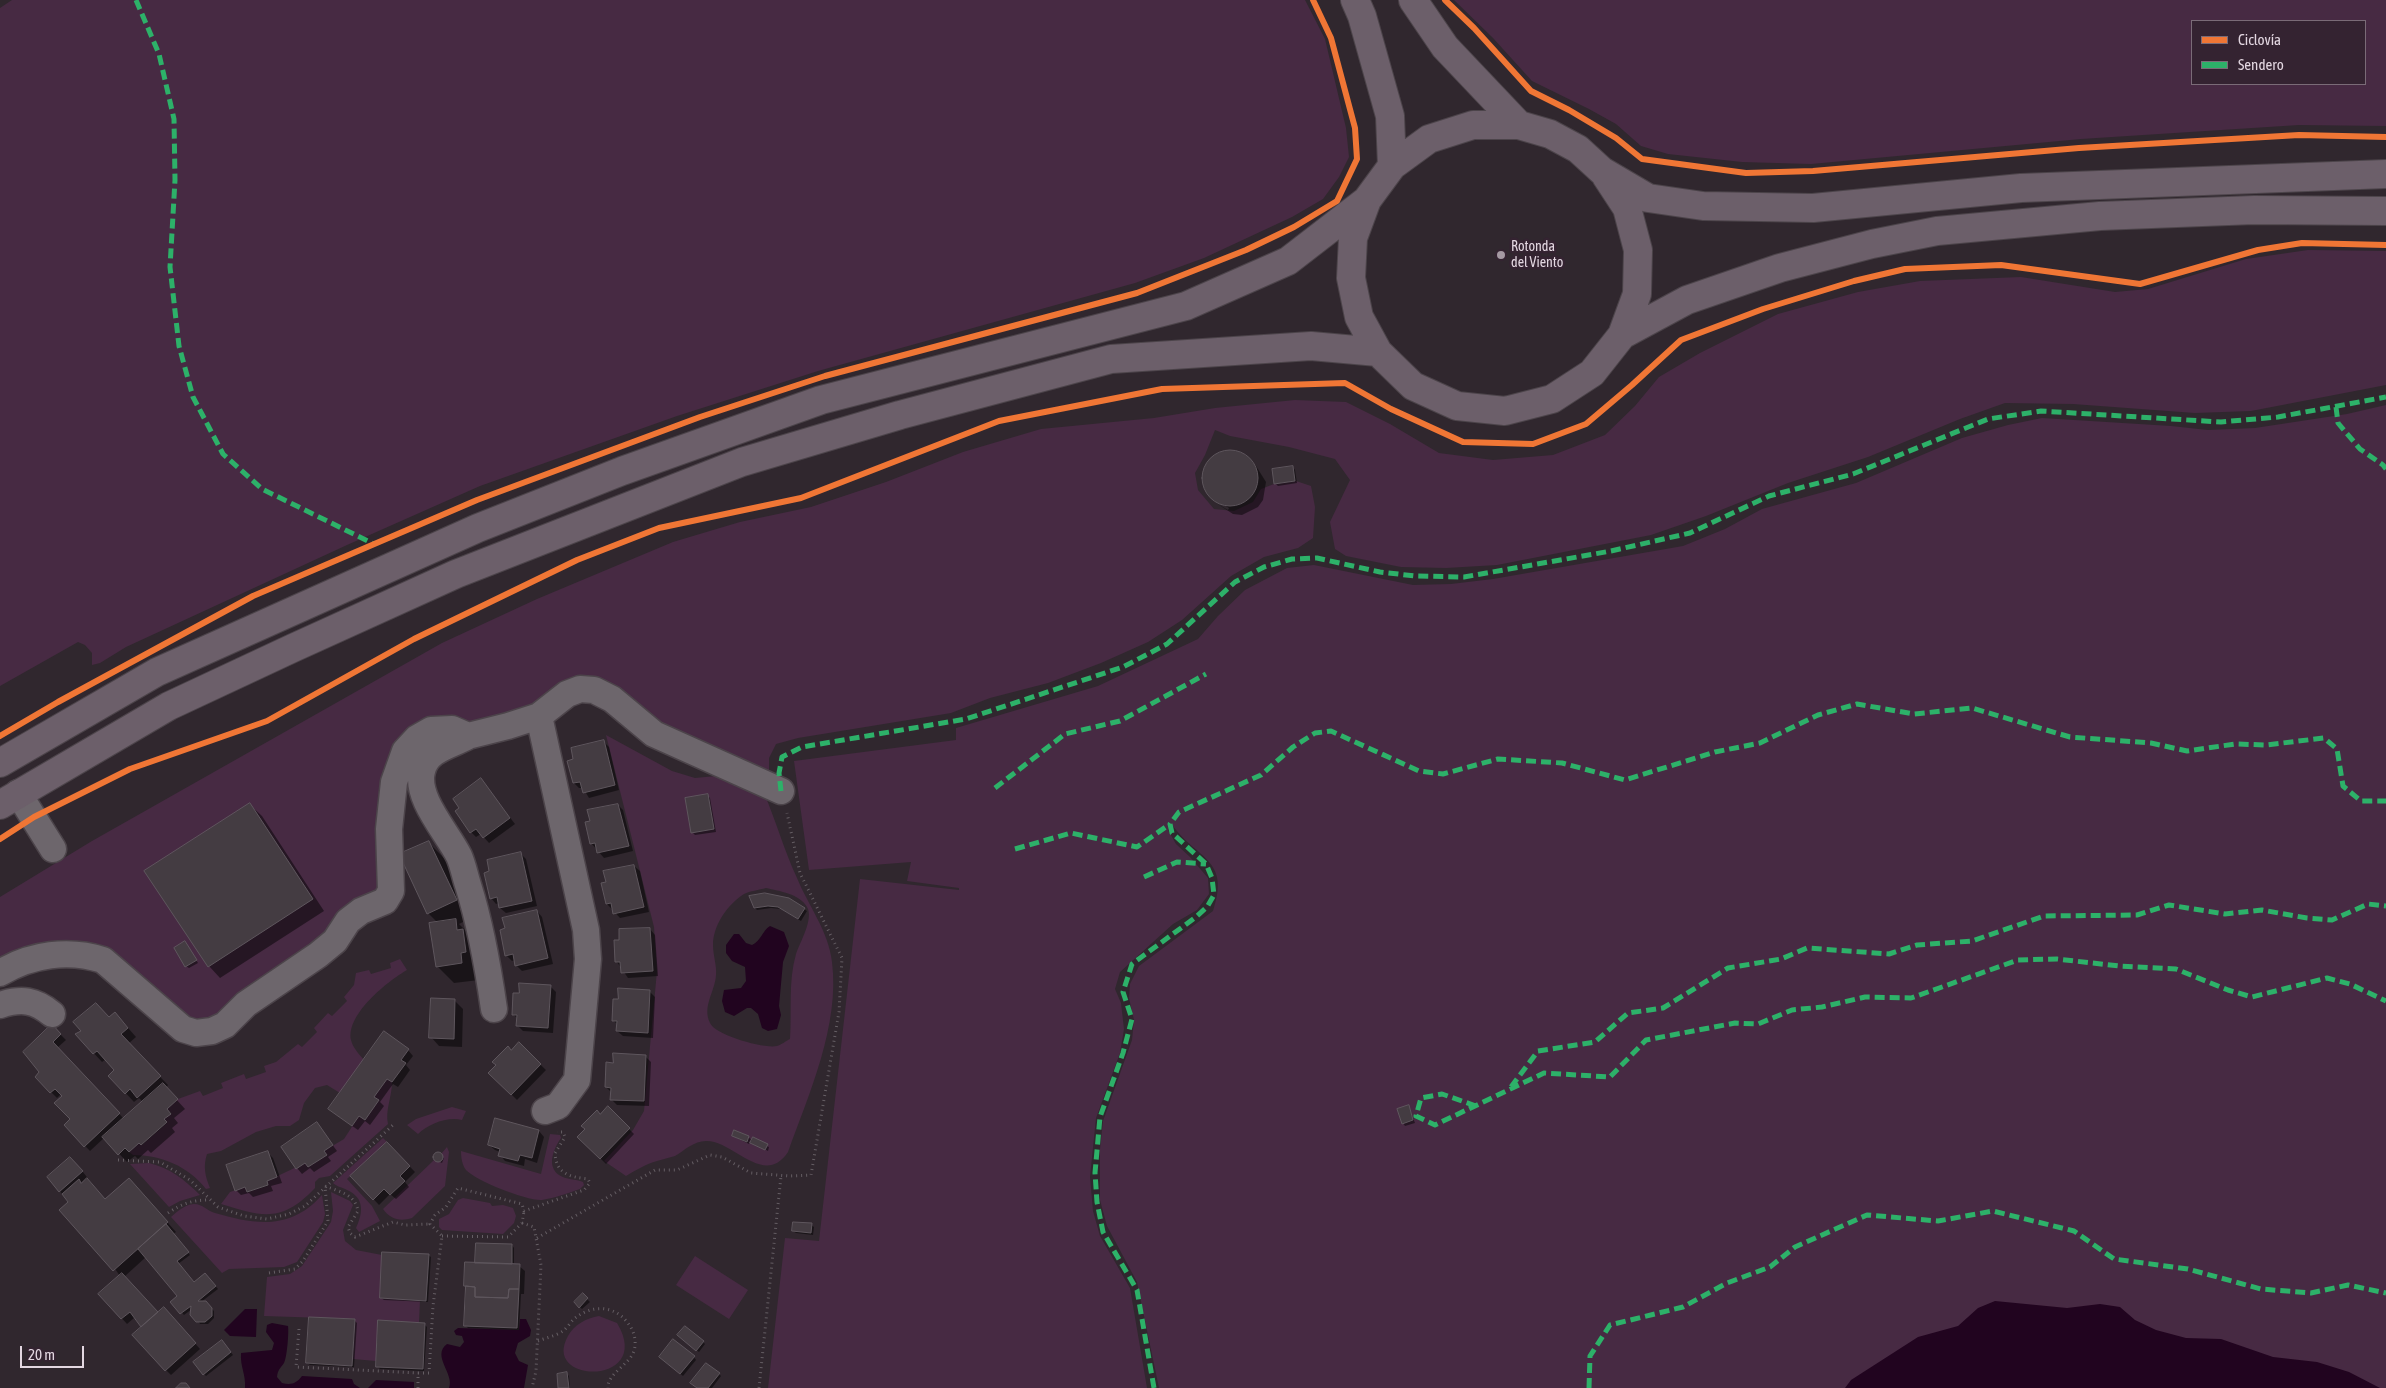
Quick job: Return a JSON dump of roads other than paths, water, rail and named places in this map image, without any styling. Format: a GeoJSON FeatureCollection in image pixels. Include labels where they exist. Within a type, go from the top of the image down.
{"type":"FeatureCollection","features":[{"type":"Feature","properties":{"kind":"main road"},"geometry":{"type":"LineString","coordinates":[[1355,0],[1376,60],[1390,116],[1392,166]]}},
{"type":"Feature","properties":{"kind":"main road"},"geometry":{"type":"LineString","coordinates":[[1413,0],[1445,47],[1519,125]]}},
{"type":"Feature","properties":{"kind":"main road"},"geometry":{"type":"LineString","coordinates":[[0,763],[157,672],[478,528],[622,471],[821,400],[1186,306],[1288,261],[1367,200],[1392,166],[1429,139],[1473,124],[1519,125],[1557,138],[1578,149],[1602,171],[1648,198],[1703,206],[1813,208],[2022,188],[2386,174]]}},
{"type":"Feature","properties":{"kind":"main road"},"geometry":{"type":"LineString","coordinates":[[1367,200],[1353,238],[1351,278],[1359,317],[1378,352],[1413,386],[1457,406],[1505,410],[1552,399],[1592,373],[1622,335],[1637,294],[1638,250],[1627,208],[1602,171]]}},
{"type":"Feature","properties":{"kind":"main road"},"geometry":{"type":"LineString","coordinates":[[1622,335],[1687,300],[1780,268],[1872,244],[1937,230],[2100,216],[2254,210],[2386,211]]}},
{"type":"Feature","properties":{"kind":"main road"},"geometry":{"type":"LineString","coordinates":[[9,799],[170,706],[293,648],[456,574],[742,462],[900,414],[1111,360],[1311,346],[1378,352]]}},
{"type":"Feature","properties":{"kind":"lane"},"geometry":{"type":"LineString","coordinates":[[494,1009],[482,938],[474,904],[459,858],[422,795],[420,781],[422,768],[430,756],[439,748],[468,736],[539,716],[567,694],[580,690],[594,690],[612,698],[654,734],[781,791]]}},
{"type":"Feature","properties":{"kind":"lane"},"geometry":{"type":"LineString","coordinates":[[539,716],[586,930],[588,959],[578,1080],[558,1106],[545,1111]]}},
{"type":"Feature","properties":{"kind":"lane"},"geometry":{"type":"LineString","coordinates":[[0,973],[14,964],[40,957],[58,954],[87,955],[104,960],[183,1029],[196,1033],[212,1031],[225,1025],[246,1004],[318,955],[335,940],[348,921],[361,911],[385,901],[390,891],[388,829],[394,782],[405,751],[417,738],[431,730],[452,729],[468,736]]}},
{"type":"Feature","properties":{"kind":"lane"},"geometry":{"type":"LineString","coordinates":[[9,799],[53,849]]}},
{"type":"Feature","properties":{"kind":"lane"},"geometry":{"type":"LineString","coordinates":[[0,1005],[11,1002],[38,1002],[52,1014]]}},
{"type":"Feature","properties":{"kind":"place","name":"Rotonda del Viento"},"geometry":{"type":"Point","coordinates":[1501,255]}}]}
